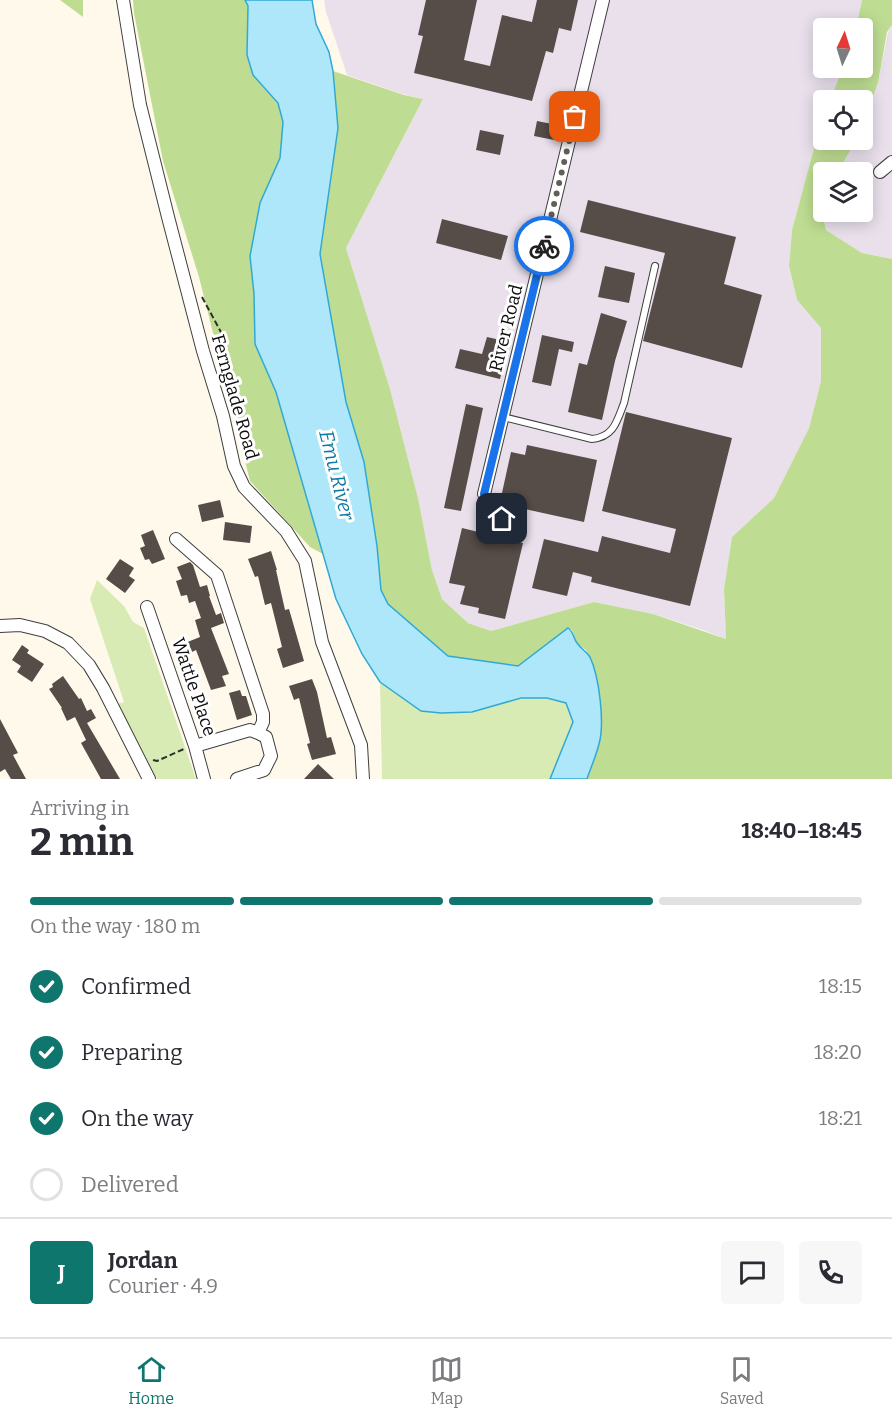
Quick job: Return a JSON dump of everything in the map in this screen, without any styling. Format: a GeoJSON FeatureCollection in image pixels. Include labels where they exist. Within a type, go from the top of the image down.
{"type":"FeatureCollection","features":[{"type":"Feature","properties":{"kind":"street","name":"Fernglade Road"},"geometry":{"type":"LineString","coordinates":[[123,0],[140,105],[203,351],[223,416],[234,466],[244,488],[286,531],[305,561],[322,642],[361,745],[363,779]]}},
{"type":"Feature","properties":{"kind":"street","name":"River Road"},"geometry":{"type":"LineString","coordinates":[[502,519],[484,494],[603,0]]}},
{"type":"Feature","properties":{"kind":"street"},"geometry":{"type":"LineString","coordinates":[[880,172],[892,162]]}},
{"type":"Feature","properties":{"kind":"street"},"geometry":{"type":"LineString","coordinates":[[176,539],[217,575],[263,714],[263,722],[258,733]]}},
{"type":"Feature","properties":{"kind":"street","name":"Wattle Place"},"geometry":{"type":"LineString","coordinates":[[147,607],[195,746],[204,779]]}},
{"type":"Feature","properties":{"kind":"street"},"geometry":{"type":"LineString","coordinates":[[0,626],[20,625],[45,631],[68,643],[89,665],[103,688],[149,779]]}},
{"type":"Feature","properties":{"kind":"street"},"geometry":{"type":"LineString","coordinates":[[195,746],[250,730],[266,737],[271,756],[264,770],[237,779]]}},
{"type":"Feature","properties":{"kind":"lane"},"geometry":{"type":"LineString","coordinates":[[503,417],[592,439],[606,436],[612,430],[624,403],[655,266]]}},
{"type":"Feature","properties":{"kind":"path"},"geometry":{"type":"LineString","coordinates":[[198,290],[222,334],[227,366],[228,397]]}},
{"type":"Feature","properties":{"kind":"path"},"geometry":{"type":"LineString","coordinates":[[164,758],[180,750]]}},
{"type":"Feature","properties":{"kind":"shaded area"},"geometry":{"type":"Polygon","coordinates":[[[324,0],[862,0],[858,18],[813,18],[813,78],[839,78],[834,90],[813,90],[814,150],[792,230],[789,267],[797,300],[821,328],[821,381],[809,428],[774,498],[732,537],[724,589],[726,639],[653,614],[594,602],[491,631],[468,623],[442,599],[432,570],[418,498],[390,389],[346,248],[423,99],[347,75],[324,0]]]}},
{"type":"Feature","properties":{"kind":"shaded area"},"geometry":{"type":"Polygon","coordinates":[[[892,25],[892,259],[862,253],[826,230],[824,222],[873,222],[873,162],[844,162],[850,150],[873,150],[873,96],[878,83],[888,32],[892,25]]]}},
{"type":"Feature","properties":{"kind":"green space"},"geometry":{"type":"Polygon","coordinates":[[[60,0],[83,0],[83,17],[60,0]]]}},
{"type":"Feature","properties":{"kind":"green space"},"geometry":{"type":"Polygon","coordinates":[[[133,0],[245,0],[248,6],[247,55],[253,75],[278,103],[283,122],[280,158],[260,203],[250,256],[254,294],[255,344],[276,392],[323,554],[310,547],[250,481],[199,277],[163,161],[133,0]]]}},
{"type":"Feature","properties":{"kind":"green space"},"geometry":{"type":"Polygon","coordinates":[[[862,0],[892,0],[892,25],[887,32],[878,83],[873,96],[873,90],[834,90],[839,78],[873,78],[873,18],[858,18],[862,0]]]}},
{"type":"Feature","properties":{"kind":"green space"},"geometry":{"type":"Polygon","coordinates":[[[333,71],[404,95],[423,99],[346,248],[390,389],[418,498],[432,570],[442,599],[468,623],[491,631],[594,602],[653,614],[726,639],[724,589],[732,537],[774,498],[809,428],[821,381],[821,328],[797,300],[789,266],[792,230],[814,150],[850,150],[844,162],[813,162],[813,222],[824,222],[826,230],[862,253],[892,259],[892,779],[587,779],[600,742],[586,650],[577,644],[572,630],[568,628],[518,666],[448,656],[388,604],[381,590],[377,546],[364,462],[346,402],[320,254],[338,128],[333,71]]]}},
{"type":"Feature","properties":{"kind":"green space"},"geometry":{"type":"Polygon","coordinates":[[[97,580],[124,606],[133,622],[144,628],[196,779],[157,779],[118,704],[124,702],[90,599],[97,580]]]}},
{"type":"Feature","properties":{"kind":"green space"},"geometry":{"type":"Polygon","coordinates":[[[380,682],[421,711],[471,712],[521,698],[547,698],[566,703],[573,722],[550,779],[382,779],[380,682]]]}},
{"type":"Feature","properties":{"kind":"water","name":"Emu River"},"geometry":{"type":"Polygon","coordinates":[[[245,0],[312,0],[316,24],[329,52],[338,128],[320,254],[346,402],[364,462],[377,546],[381,590],[388,604],[448,656],[518,666],[568,628],[577,643],[590,657],[600,700],[601,735],[587,779],[550,779],[573,722],[566,703],[547,698],[521,698],[472,712],[421,711],[380,682],[362,654],[336,599],[276,392],[255,344],[254,294],[250,256],[260,203],[280,158],[283,122],[278,103],[253,75],[247,55],[248,6],[245,0]]]}},
{"type":"Feature","properties":{"kind":"building"},"geometry":{"type":"Polygon","coordinates":[[[426,0],[477,0],[464,60],[490,66],[502,15],[532,22],[537,0],[578,0],[571,31],[559,28],[553,53],[546,51],[532,101],[414,73],[423,36],[418,35],[426,0]]]}},
{"type":"Feature","properties":{"kind":"building"},"geometry":{"type":"Polygon","coordinates":[[[537,121],[557,125],[554,140],[534,136],[537,121]]]}},
{"type":"Feature","properties":{"kind":"building"},"geometry":{"type":"Polygon","coordinates":[[[480,130],[504,135],[500,155],[476,150],[480,130]]]}},
{"type":"Feature","properties":{"kind":"building"},"geometry":{"type":"Polygon","coordinates":[[[588,200],[736,237],[724,284],[762,295],[742,368],[643,341],[665,253],[580,232],[588,200]]]}},
{"type":"Feature","properties":{"kind":"building"},"geometry":{"type":"Polygon","coordinates":[[[442,219],[508,236],[501,260],[436,243],[442,219]]]}},
{"type":"Feature","properties":{"kind":"building"},"geometry":{"type":"Polygon","coordinates":[[[605,266],[635,273],[629,303],[598,297],[605,266]]]}},
{"type":"Feature","properties":{"kind":"building"},"geometry":{"type":"Polygon","coordinates":[[[601,313],[627,321],[615,361],[602,420],[568,412],[579,363],[587,365],[601,313]]]}},
{"type":"Feature","properties":{"kind":"building"},"geometry":{"type":"Polygon","coordinates":[[[542,335],[574,342],[572,352],[559,349],[551,386],[532,382],[542,335]]]}},
{"type":"Feature","properties":{"kind":"building"},"geometry":{"type":"Polygon","coordinates":[[[487,337],[509,342],[500,379],[455,368],[460,349],[482,354],[487,337]]]}},
{"type":"Feature","properties":{"kind":"building"},"geometry":{"type":"Polygon","coordinates":[[[466,404],[483,408],[461,511],[444,508],[466,404]]]}},
{"type":"Feature","properties":{"kind":"building"},"geometry":{"type":"Polygon","coordinates":[[[626,412],[732,438],[690,606],[591,582],[592,577],[573,572],[567,596],[532,588],[544,539],[598,552],[602,536],[670,553],[676,529],[602,511],[626,412]]]}},
{"type":"Feature","properties":{"kind":"building"},"geometry":{"type":"Polygon","coordinates":[[[527,445],[597,460],[584,522],[500,502],[511,452],[525,455],[527,445]]]}},
{"type":"Feature","properties":{"kind":"building"},"geometry":{"type":"Polygon","coordinates":[[[220,500],[224,517],[202,522],[198,505],[220,500]]]}},
{"type":"Feature","properties":{"kind":"building"},"geometry":{"type":"Polygon","coordinates":[[[225,522],[252,526],[250,543],[223,540],[225,522]]]}},
{"type":"Feature","properties":{"kind":"building"},"geometry":{"type":"Polygon","coordinates":[[[462,528],[523,543],[505,619],[478,613],[479,608],[460,604],[465,586],[449,583],[462,528]]]}},
{"type":"Feature","properties":{"kind":"building"},"geometry":{"type":"Polygon","coordinates":[[[153,530],[165,559],[152,564],[149,559],[145,560],[140,548],[145,546],[141,535],[153,530]]]}},
{"type":"Feature","properties":{"kind":"building"},"geometry":{"type":"Polygon","coordinates":[[[271,551],[285,610],[289,609],[304,661],[283,668],[277,649],[282,647],[271,603],[265,605],[258,576],[255,577],[248,559],[271,551]]]}},
{"type":"Feature","properties":{"kind":"building"},"geometry":{"type":"Polygon","coordinates":[[[120,559],[134,568],[129,576],[135,580],[125,593],[106,579],[120,559]]]}},
{"type":"Feature","properties":{"kind":"building"},"geometry":{"type":"Polygon","coordinates":[[[190,562],[200,587],[207,585],[216,615],[221,613],[224,623],[211,628],[229,674],[222,676],[226,686],[211,690],[196,650],[190,653],[185,643],[200,637],[195,620],[201,618],[195,601],[189,603],[187,595],[181,596],[176,581],[182,579],[177,567],[190,562]]]}},
{"type":"Feature","properties":{"kind":"building"},"geometry":{"type":"Polygon","coordinates":[[[22,645],[29,650],[27,653],[44,664],[32,682],[17,672],[21,666],[12,660],[22,645]]]}},
{"type":"Feature","properties":{"kind":"building"},"geometry":{"type":"Polygon","coordinates":[[[63,676],[79,699],[81,698],[87,711],[91,709],[96,718],[87,723],[120,779],[101,779],[81,743],[86,740],[75,717],[67,721],[62,708],[49,689],[63,676]]]}},
{"type":"Feature","properties":{"kind":"building"},"geometry":{"type":"Polygon","coordinates":[[[312,679],[327,738],[331,737],[336,754],[312,760],[299,698],[294,700],[289,686],[312,679]]]}},
{"type":"Feature","properties":{"kind":"building"},"geometry":{"type":"Polygon","coordinates":[[[240,690],[242,696],[246,696],[252,715],[237,720],[229,693],[240,690]]]}},
{"type":"Feature","properties":{"kind":"building"},"geometry":{"type":"Polygon","coordinates":[[[0,719],[18,753],[13,755],[26,779],[11,779],[5,769],[0,772],[0,719]]]}},
{"type":"Feature","properties":{"kind":"building"},"geometry":{"type":"Polygon","coordinates":[[[318,764],[334,779],[304,779],[318,764]]]}},
{"type":"Feature","properties":{"kind":"way so far"},"geometry":{"type":"LineString","coordinates":[[544,246],[575,117]]}},
{"type":"Feature","properties":{"kind":"route"},"geometry":{"type":"LineString","coordinates":[[502,519],[484,494],[544,246]]}}]}
